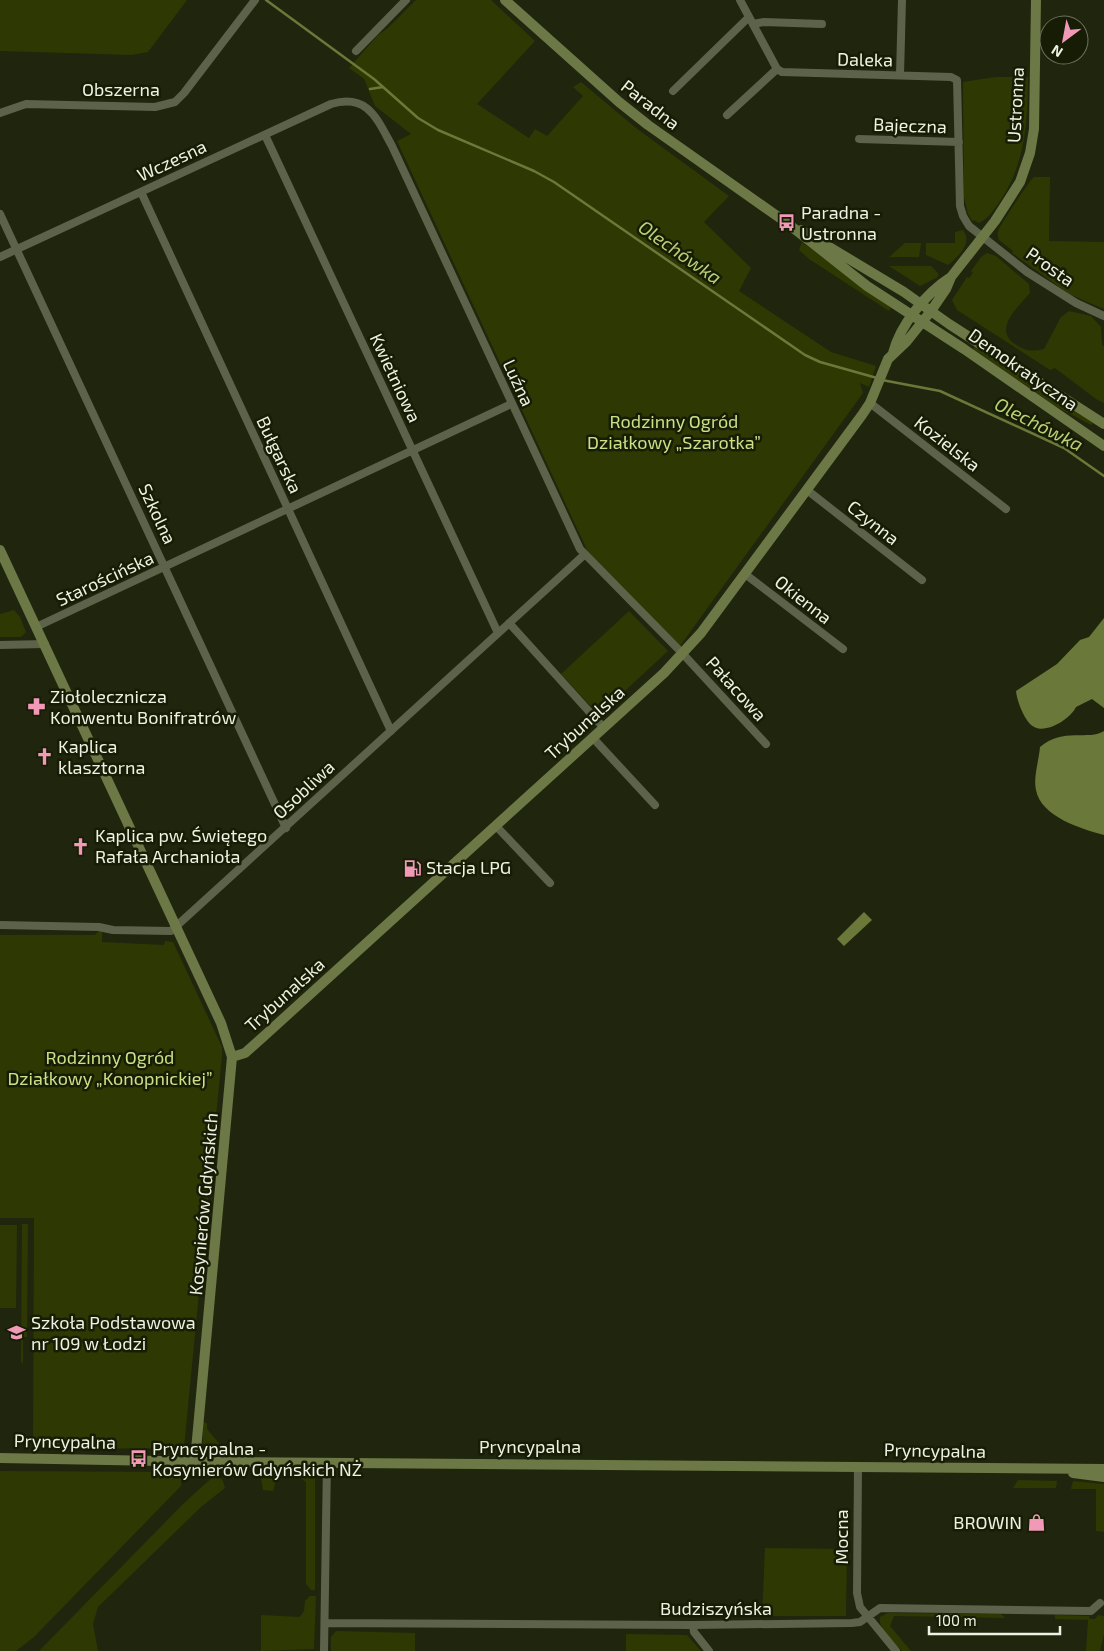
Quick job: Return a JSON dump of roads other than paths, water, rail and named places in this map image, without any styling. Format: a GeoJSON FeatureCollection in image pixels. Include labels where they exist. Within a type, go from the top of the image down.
{"type":"FeatureCollection","features":[{"type":"Feature","properties":{"kind":"street","name":"Obszerna"},"geometry":{"type":"LineString","coordinates":[[0,113],[26,104],[155,107],[168,105],[184,92],[255,0]]}},
{"type":"Feature","properties":{"kind":"street"},"geometry":{"type":"LineString","coordinates":[[356,51],[406,0]]}},
{"type":"Feature","properties":{"kind":"street","name":"Paradna"},"geometry":{"type":"LineString","coordinates":[[505,0],[619,102],[787,223],[867,286],[923,322]]}},
{"type":"Feature","properties":{"kind":"street"},"geometry":{"type":"LineString","coordinates":[[727,115],[776,67],[740,0]]}},
{"type":"Feature","properties":{"kind":"street"},"geometry":{"type":"LineString","coordinates":[[900,75],[902,0]]}},
{"type":"Feature","properties":{"kind":"street","name":"Ustronna"},"geometry":{"type":"LineString","coordinates":[[931,311],[946,289],[951,277],[1011,198],[1020,182],[1030,153],[1034,117],[1036,0]]}},
{"type":"Feature","properties":{"kind":"street"},"geometry":{"type":"LineString","coordinates":[[673,91],[751,21],[822,24]]}},
{"type":"Feature","properties":{"kind":"street","name":"Daleka"},"geometry":{"type":"LineString","coordinates":[[776,67],[786,73],[951,77],[957,80]]}},
{"type":"Feature","properties":{"kind":"street","name":"Prosta"},"geometry":{"type":"LineString","coordinates":[[957,80],[961,212],[969,226],[1027,272],[1064,296],[1104,316]]}},
{"type":"Feature","properties":{"kind":"street","name":"Wczesna"},"geometry":{"type":"LineString","coordinates":[[0,258],[331,104],[358,103]]}},
{"type":"Feature","properties":{"kind":"street","name":"Luźna"},"geometry":{"type":"LineString","coordinates":[[358,103],[372,112],[392,146],[511,404],[584,555],[683,654]]}},
{"type":"Feature","properties":{"kind":"street","name":"Kwietniowa"},"geometry":{"type":"LineString","coordinates":[[265,135],[498,633]]}},
{"type":"Feature","properties":{"kind":"street","name":"Bajeczna"},"geometry":{"type":"LineString","coordinates":[[859,139],[959,142]]}},
{"type":"Feature","properties":{"kind":"street","name":"Bułgarska"},"geometry":{"type":"LineString","coordinates":[[141,192],[391,731]]}},
{"type":"Feature","properties":{"kind":"street","name":"Szkolna"},"geometry":{"type":"LineString","coordinates":[[0,214],[286,828]]}},
{"type":"Feature","properties":{"kind":"street","name":"Paradna"},"geometry":{"type":"LineString","coordinates":[[787,223],[817,238],[931,311]]}},
{"type":"Feature","properties":{"kind":"street","name":"Ustronna"},"geometry":{"type":"LineString","coordinates":[[922,304],[940,284],[951,277]]}},
{"type":"Feature","properties":{"kind":"street","name":"Trybunalska"},"geometry":{"type":"LineString","coordinates":[[232,1056],[245,1052],[263,1037],[683,654],[745,574],[870,403],[895,342],[922,304]]}},
{"type":"Feature","properties":{"kind":"street","name":"Trybunalska"},"geometry":{"type":"LineString","coordinates":[[892,353],[902,346],[931,311]]}},
{"type":"Feature","properties":{"kind":"street","name":"Demokratyczna"},"geometry":{"type":"LineString","coordinates":[[931,311],[1104,424]]}},
{"type":"Feature","properties":{"kind":"street","name":"Demokratyczna"},"geometry":{"type":"LineString","coordinates":[[923,322],[1104,446]]}},
{"type":"Feature","properties":{"kind":"street","name":"Kozielska"},"geometry":{"type":"LineString","coordinates":[[870,403],[1006,509]]}},
{"type":"Feature","properties":{"kind":"street","name":"Starościńska"},"geometry":{"type":"LineString","coordinates":[[36,627],[511,404]]}},
{"type":"Feature","properties":{"kind":"street","name":"Czynna"},"geometry":{"type":"LineString","coordinates":[[806,490],[922,580]]}},
{"type":"Feature","properties":{"kind":"street","name":"Kosynierów Gdyńskich"},"geometry":{"type":"LineString","coordinates":[[0,550],[221,1023],[232,1056],[195,1461]]}},
{"type":"Feature","properties":{"kind":"street","name":"Osobliwa"},"geometry":{"type":"LineString","coordinates":[[176,927],[584,555]]}},
{"type":"Feature","properties":{"kind":"street","name":"Okienna"},"geometry":{"type":"LineString","coordinates":[[745,574],[843,649]]}},
{"type":"Feature","properties":{"kind":"street"},"geometry":{"type":"LineString","coordinates":[[509,624],[604,728]]}},
{"type":"Feature","properties":{"kind":"street"},"geometry":{"type":"LineString","coordinates":[[0,645],[45,644]]}},
{"type":"Feature","properties":{"kind":"street","name":"Pałacowa"},"geometry":{"type":"LineString","coordinates":[[683,654],[766,744]]}},
{"type":"Feature","properties":{"kind":"street"},"geometry":{"type":"LineString","coordinates":[[593,738],[655,805]]}},
{"type":"Feature","properties":{"kind":"street"},"geometry":{"type":"LineString","coordinates":[[496,826],[550,883]]}},
{"type":"Feature","properties":{"kind":"street"},"geometry":{"type":"LineString","coordinates":[[0,925],[100,927],[113,930],[168,932],[176,927]]}},
{"type":"Feature","properties":{"kind":"street","name":"Pryncypalna"},"geometry":{"type":"LineString","coordinates":[[0,1458],[1104,1469]]}},
{"type":"Feature","properties":{"kind":"street"},"geometry":{"type":"LineString","coordinates":[[324,1651],[327,1462]]}},
{"type":"Feature","properties":{"kind":"street","name":"Mocna"},"geometry":{"type":"LineString","coordinates":[[858,1466],[857,1594],[860,1607],[867,1616]]}},
{"type":"Feature","properties":{"kind":"street","name":"Pryncypalna"},"geometry":{"type":"LineString","coordinates":[[1060,1470],[1104,1477]]}},
{"type":"Feature","properties":{"kind":"street","name":"Budziszyńska"},"geometry":{"type":"LineString","coordinates":[[325,1623],[693,1625],[852,1623],[860,1622],[880,1608],[1091,1611],[1100,1603]]}},
{"type":"Feature","properties":{"kind":"street"},"geometry":{"type":"LineString","coordinates":[[867,1616],[896,1651]]}},
{"type":"Feature","properties":{"kind":"street"},"geometry":{"type":"LineString","coordinates":[[693,1625],[694,1632],[709,1651]]}},
{"type":"Feature","properties":{"kind":"waterway","name":"Olechówka"},"geometry":{"type":"LineString","coordinates":[[266,0],[374,79],[418,118],[438,130],[534,171],[554,182],[805,355],[820,362],[877,378]]}},
{"type":"Feature","properties":{"kind":"waterway"},"geometry":{"type":"LineString","coordinates":[[370,89],[383,87]]}},
{"type":"Feature","properties":{"kind":"waterway","name":"Olechówka"},"geometry":{"type":"LineString","coordinates":[[882,380],[940,391],[1064,448],[1104,476]]}},
{"type":"Feature","properties":{"kind":"place","name":"Paradna - Ustronna"},"geometry":{"type":"Point","coordinates":[787,223]}},
{"type":"Feature","properties":{"kind":"place","name":"Ziołolecznicza Konwentu Bonifratrów"},"geometry":{"type":"Point","coordinates":[36,707]}},
{"type":"Feature","properties":{"kind":"place","name":"Kaplica klasztorna"},"geometry":{"type":"Point","coordinates":[44,757]}},
{"type":"Feature","properties":{"kind":"place","name":"Kaplica pw. Świętego Rafała Archanioła"},"geometry":{"type":"Point","coordinates":[81,846]}},
{"type":"Feature","properties":{"kind":"place","name":"Stacja LPG"},"geometry":{"type":"Point","coordinates":[412,868]}},
{"type":"Feature","properties":{"kind":"place","name":"Szkoła Podstawowa nr 109 w Łodzi"},"geometry":{"type":"Point","coordinates":[17,1333]}},
{"type":"Feature","properties":{"kind":"place","name":"Pryncypalna - Kosynierów Gdyńskich NŻ"},"geometry":{"type":"Point","coordinates":[138,1459]}},
{"type":"Feature","properties":{"kind":"place","name":"BROWIN"},"geometry":{"type":"Point","coordinates":[1036,1523]}},
{"type":"Feature","properties":{"kind":"park label","name":"Rodzinny Ogród Działkowy „Szarotka”"},"geometry":{"type":"Point","coordinates":[674,432]}},
{"type":"Feature","properties":{"kind":"park label","name":"Rodzinny Ogród Działkowy „Konopnickiej”"},"geometry":{"type":"Point","coordinates":[110,1068]}}]}
